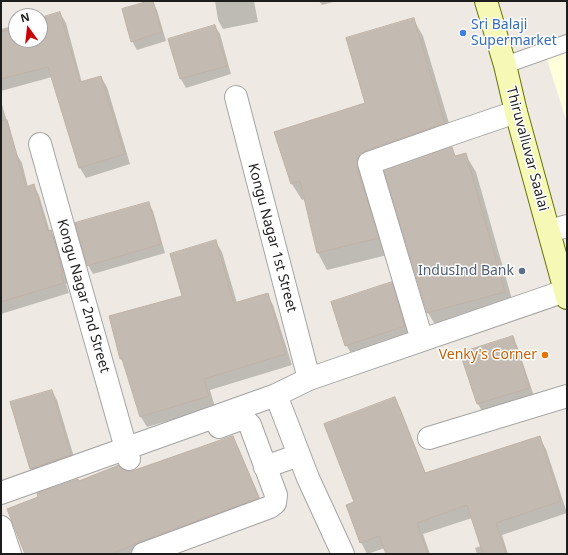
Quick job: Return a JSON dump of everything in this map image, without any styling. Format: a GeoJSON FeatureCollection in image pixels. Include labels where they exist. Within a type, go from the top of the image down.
{"type":"FeatureCollection","features":[{"type":"Feature","properties":{"kind":"street","name":"Thiruvalluvar Saalai"},"geometry":{"type":"LineString","coordinates":[[486,1],[505,65],[516,112],[558,228],[566,294]]}},
{"type":"Feature","properties":{"kind":"street","name":"Kongu Nagar 1st Street"},"geometry":{"type":"LineString","coordinates":[[236,97],[309,378]]}},
{"type":"Feature","properties":{"kind":"street"},"geometry":{"type":"LineString","coordinates":[[422,340],[369,162],[516,112]]}},
{"type":"Feature","properties":{"kind":"street","name":"Kongu Nagar 2nd Street"},"geometry":{"type":"LineString","coordinates":[[40,144],[128,454]]}},
{"type":"Feature","properties":{"kind":"street"},"geometry":{"type":"LineString","coordinates":[[1,504],[276,395],[309,378],[566,294]]}},
{"type":"Feature","properties":{"kind":"street"},"geometry":{"type":"LineString","coordinates":[[276,395],[299,455],[343,554]]}},
{"type":"Feature","properties":{"kind":"street"},"geometry":{"type":"LineString","coordinates":[[429,438],[567,396]]}},
{"type":"Feature","properties":{"kind":"street"},"geometry":{"type":"LineString","coordinates":[[1,493],[238,420],[245,420],[250,425],[276,495],[275,503],[270,507],[143,554]]}},
{"type":"Feature","properties":{"kind":"street"},"geometry":{"type":"LineString","coordinates":[[265,467],[299,455]]}},
{"type":"Feature","properties":{"kind":"street"},"geometry":{"type":"LineString","coordinates":[[1,528],[10,554]]}},
{"type":"Feature","properties":{"kind":"lane"},"geometry":{"type":"LineString","coordinates":[[505,65],[567,44]]}},
{"type":"Feature","properties":{"kind":"shaded area"},"geometry":{"type":"Polygon","coordinates":[[[567,49],[567,123],[546,56],[567,49]]]}},
{"type":"Feature","properties":{"kind":"building"},"geometry":{"type":"Polygon","coordinates":[[[153,1],[162,32],[131,42],[122,9],[153,1]]]}},
{"type":"Feature","properties":{"kind":"building"},"geometry":{"type":"Polygon","coordinates":[[[60,12],[80,82],[101,76],[125,154],[79,168],[48,67],[1,79],[1,32],[8,30],[8,48],[48,48],[48,16],[60,12]]]}},
{"type":"Feature","properties":{"kind":"building"},"geometry":{"type":"Polygon","coordinates":[[[414,18],[445,123],[360,154],[357,160],[357,167],[379,238],[317,253],[300,181],[291,184],[274,132],[365,103],[346,38],[414,18]]]}},
{"type":"Feature","properties":{"kind":"building"},"geometry":{"type":"Polygon","coordinates":[[[215,25],[227,66],[180,79],[168,39],[215,25]]]}},
{"type":"Feature","properties":{"kind":"building"},"geometry":{"type":"Polygon","coordinates":[[[7,120],[26,187],[34,184],[48,231],[51,230],[63,273],[61,274],[64,283],[1,302],[1,121],[7,120]]]}},
{"type":"Feature","properties":{"kind":"building"},"geometry":{"type":"Polygon","coordinates":[[[452,147],[455,156],[466,153],[505,292],[427,313],[384,171],[452,147]]]}},
{"type":"Feature","properties":{"kind":"building"},"geometry":{"type":"Polygon","coordinates":[[[149,202],[161,244],[87,266],[75,223],[149,202]]]}},
{"type":"Feature","properties":{"kind":"building"},"geometry":{"type":"Polygon","coordinates":[[[216,240],[234,303],[268,293],[286,354],[204,379],[209,396],[140,417],[122,359],[120,359],[109,316],[182,296],[170,254],[216,240]]]}},
{"type":"Feature","properties":{"kind":"building"},"geometry":{"type":"Polygon","coordinates":[[[392,282],[405,326],[345,346],[331,302],[392,282]]]}},
{"type":"Feature","properties":{"kind":"building"},"geometry":{"type":"Polygon","coordinates":[[[513,336],[530,388],[477,404],[460,353],[513,336]]]}},
{"type":"Feature","properties":{"kind":"building"},"geometry":{"type":"Polygon","coordinates":[[[52,390],[71,455],[30,469],[10,402],[52,390]]]}},
{"type":"Feature","properties":{"kind":"building"},"geometry":{"type":"Polygon","coordinates":[[[395,397],[425,473],[540,436],[561,501],[496,523],[506,554],[483,554],[467,505],[417,523],[428,554],[386,554],[379,536],[360,543],[346,505],[354,502],[324,424],[395,397]]]}},
{"type":"Feature","properties":{"kind":"building"},"geometry":{"type":"Polygon","coordinates":[[[233,436],[259,498],[139,542],[111,554],[25,554],[7,509],[38,497],[37,493],[78,479],[79,481],[119,465],[126,471],[132,471],[233,436]]]}},
{"type":"Feature","properties":{"kind":"place","name":"Sri Balaji Supermarket"},"geometry":{"type":"Point","coordinates":[463,33]}},
{"type":"Feature","properties":{"kind":"place","name":"IndusInd Bank"},"geometry":{"type":"Point","coordinates":[522,271]}},
{"type":"Feature","properties":{"kind":"place","name":"Venky's Corner"},"geometry":{"type":"Point","coordinates":[545,355]}}]}
